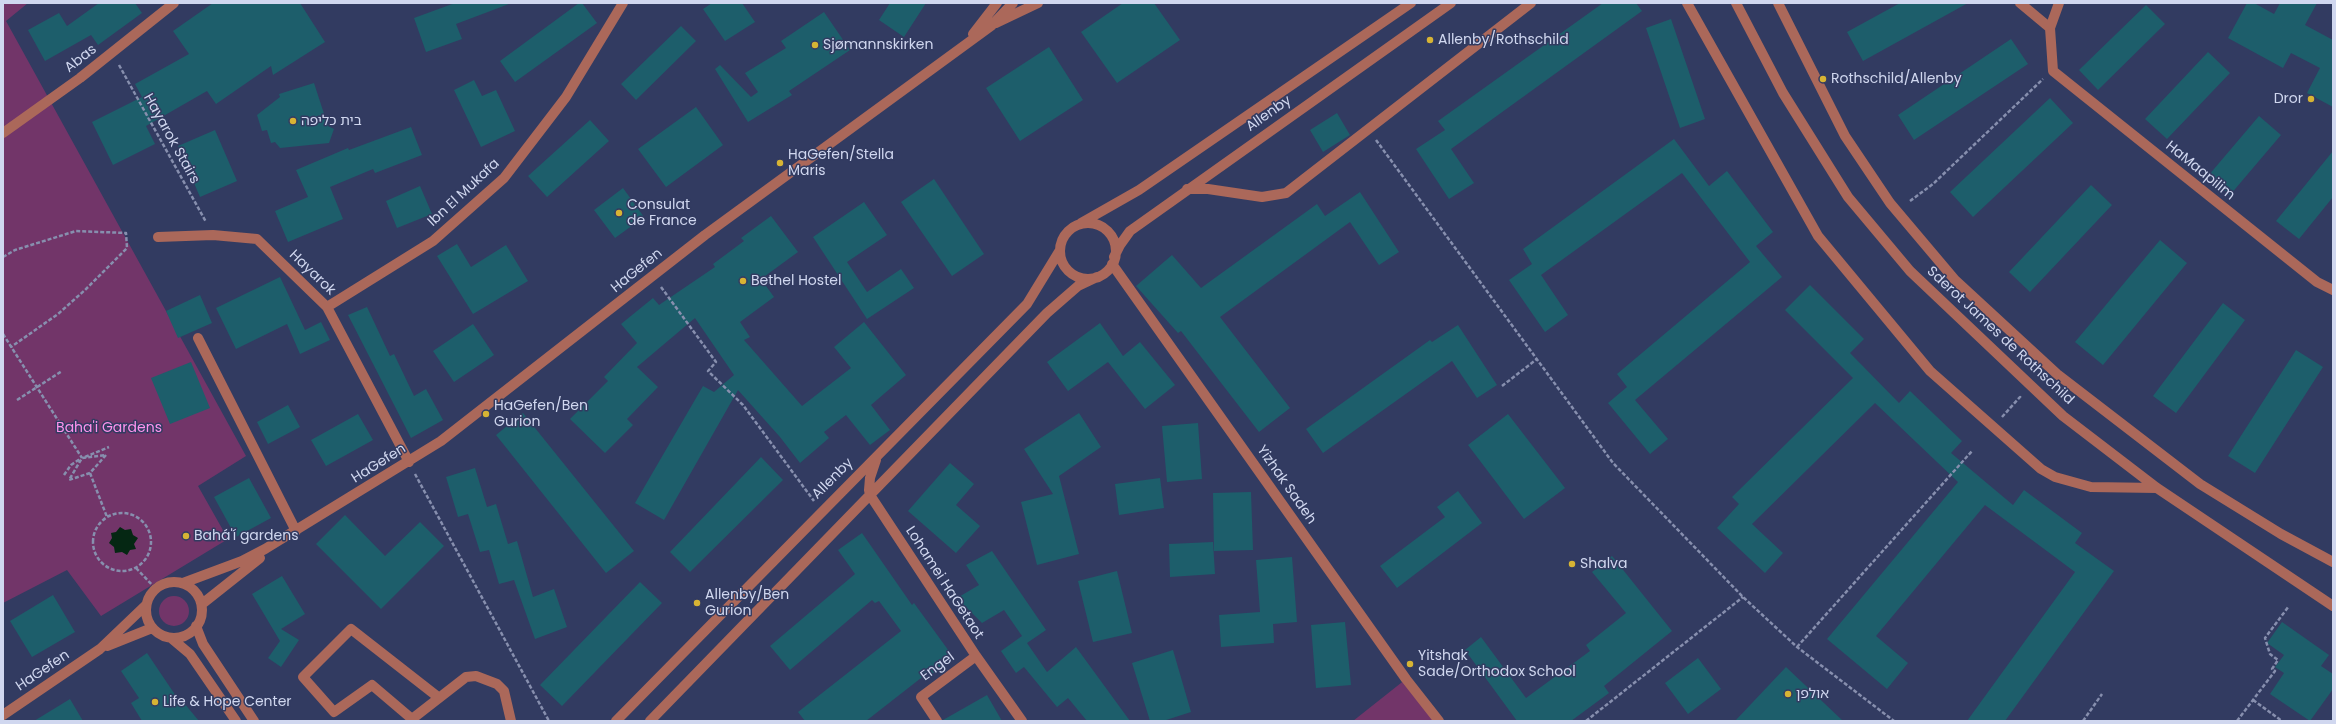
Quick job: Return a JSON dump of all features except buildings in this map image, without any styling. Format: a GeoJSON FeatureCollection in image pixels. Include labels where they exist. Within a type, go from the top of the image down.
{"type":"FeatureCollection","features":[{"type":"Feature","properties":{"kind":"street","name":"Abas"},"geometry":{"type":"LineString","coordinates":[[3,133],[80,78],[174,3]]}},
{"type":"Feature","properties":{"kind":"street","name":"Ibn El Mukafa"},"geometry":{"type":"LineString","coordinates":[[327,307],[433,241],[504,178],[566,96],[623,3]]}},
{"type":"Feature","properties":{"kind":"street"},"geometry":{"type":"LineString","coordinates":[[965,45],[997,3]]}},
{"type":"Feature","properties":{"kind":"street","name":"HaGefen"},"geometry":{"type":"LineString","coordinates":[[991,26],[1013,3]]}},
{"type":"Feature","properties":{"kind":"street","name":"HaGefen"},"geometry":{"type":"LineString","coordinates":[[183,583],[242,561],[296,531],[409,462],[469,421],[653,276],[991,26],[1038,3]]}},
{"type":"Feature","properties":{"kind":"street","name":"Allenby"},"geometry":{"type":"LineString","coordinates":[[616,721],[1027,304],[1060,250],[1066,233],[1139,190],[1411,3]]}},
{"type":"Feature","properties":{"kind":"street","name":"Allenby"},"geometry":{"type":"LineString","coordinates":[[650,721],[1047,313],[1078,286],[1104,273],[1113,261],[1120,245],[1130,231],[1187,189],[1451,3]]}},
{"type":"Feature","properties":{"kind":"street"},"geometry":{"type":"LineString","coordinates":[[1187,189],[1208,189],[1262,197],[1286,193],[1531,3]]}},
{"type":"Feature","properties":{"kind":"street"},"geometry":{"type":"LineString","coordinates":[[1687,3],[1818,236],[1930,371],[2041,469],[2055,477],[2091,487],[2157,488]]}},
{"type":"Feature","properties":{"kind":"street","name":"Sderot James de Rothschild"},"geometry":{"type":"LineString","coordinates":[[1736,3],[1783,93],[1848,196],[1910,271],[2064,416],[2157,488],[2333,606]]}},
{"type":"Feature","properties":{"kind":"street","name":"Sderot James de Rothschild"},"geometry":{"type":"LineString","coordinates":[[1778,3],[1844,136],[1890,203],[1955,280],[2058,374],[2200,484],[2281,534],[2333,562]]}},
{"type":"Feature","properties":{"kind":"street"},"geometry":{"type":"LineString","coordinates":[[2020,3],[2050,28]]}},
{"type":"Feature","properties":{"kind":"street"},"geometry":{"type":"LineString","coordinates":[[2053,71],[2050,28],[2059,3]]}},
{"type":"Feature","properties":{"kind":"street","name":"HaMaapilim"},"geometry":{"type":"LineString","coordinates":[[2053,71],[2317,282],[2333,290]]}},
{"type":"Feature","properties":{"kind":"street"},"geometry":{"type":"LineString","coordinates":[[1081,224],[1090,223],[1106,230],[1115,244],[1113,261]]}},
{"type":"Feature","properties":{"kind":"street","name":"Hayarok"},"geometry":{"type":"LineString","coordinates":[[158,237],[213,235],[257,240],[327,307],[409,462]]}},
{"type":"Feature","properties":{"kind":"street"},"geometry":{"type":"LineString","coordinates":[[1060,250],[1065,267],[1072,274],[1085,279],[1097,277]]}},
{"type":"Feature","properties":{"kind":"street","name":"Yizhak Sadeh"},"geometry":{"type":"LineString","coordinates":[[1113,261],[1406,679],[1439,721]]}},
{"type":"Feature","properties":{"kind":"street"},"geometry":{"type":"LineString","coordinates":[[198,338],[296,531]]}},
{"type":"Feature","properties":{"kind":"street"},"geometry":{"type":"LineString","coordinates":[[870,495],[868,490],[871,470],[880,453]]}},
{"type":"Feature","properties":{"kind":"street","name":"Lohamei HaGetaot"},"geometry":{"type":"LineString","coordinates":[[870,495],[976,656],[1022,721]]}},
{"type":"Feature","properties":{"kind":"street","name":"HaGefen"},"geometry":{"type":"LineString","coordinates":[[202,604],[296,531]]}},
{"type":"Feature","properties":{"kind":"street"},"geometry":{"type":"LineString","coordinates":[[171,638],[186,635],[196,626],[200,619],[202,604],[198,594],[183,583],[173,582],[156,589],[146,605],[146,614],[152,628],[171,638],[190,654],[236,721]]}},
{"type":"Feature","properties":{"kind":"street","name":"HaGefen"},"geometry":{"type":"LineString","coordinates":[[3,715],[100,649],[146,605]]}},
{"type":"Feature","properties":{"kind":"street"},"geometry":{"type":"LineString","coordinates":[[196,626],[203,644],[254,721]]}},
{"type":"Feature","properties":{"kind":"street","name":"HaGefen"},"geometry":{"type":"LineString","coordinates":[[100,649],[152,628]]}},
{"type":"Feature","properties":{"kind":"street"},"geometry":{"type":"LineString","coordinates":[[438,697],[351,629],[303,677],[334,712],[372,685],[412,719],[438,697],[466,677],[476,676],[497,684],[504,691],[512,721]]}},
{"type":"Feature","properties":{"kind":"street","name":"Engel"},"geometry":{"type":"LineString","coordinates":[[937,721],[921,697],[976,656]]}},
{"type":"Feature","properties":{"kind":"street"},"geometry":{"type":"LineString","coordinates":[[624,721],[633,703]]}},
{"type":"Feature","properties":{"kind":"path","name":"Hayarok Stairs"},"geometry":{"type":"LineString","coordinates":[[112,52],[213,235]]}},
{"type":"Feature","properties":{"kind":"path"},"geometry":{"type":"LineString","coordinates":[[1910,201],[1933,184],[2053,71]]}},
{"type":"Feature","properties":{"kind":"path"},"geometry":{"type":"LineString","coordinates":[[1369,130],[1613,464],[1743,598],[1797,647],[1894,721]]}},
{"type":"Feature","properties":{"kind":"path"},"geometry":{"type":"LineString","coordinates":[[3,257],[15,250],[76,231],[126,233],[127,248],[86,290],[58,314],[11,346]]}},
{"type":"Feature","properties":{"kind":"path"},"geometry":{"type":"LineString","coordinates":[[653,276],[716,362],[708,371],[743,406],[822,511]]}},
{"type":"Feature","properties":{"kind":"path"},"geometry":{"type":"LineString","coordinates":[[3,334],[82,458]]}},
{"type":"Feature","properties":{"kind":"path"},"geometry":{"type":"LineString","coordinates":[[1502,386],[1537,359]]}},
{"type":"Feature","properties":{"kind":"path"},"geometry":{"type":"LineString","coordinates":[[17,400],[62,371]]}},
{"type":"Feature","properties":{"kind":"path"},"geometry":{"type":"LineString","coordinates":[[2000,419],[2020,397],[2025,401]]}},
{"type":"Feature","properties":{"kind":"path"},"geometry":{"type":"LineString","coordinates":[[64,475],[71,465],[82,458],[95,451],[109,447]]}},
{"type":"Feature","properties":{"kind":"path"},"geometry":{"type":"LineString","coordinates":[[1797,647],[1972,451]]}},
{"type":"Feature","properties":{"kind":"path"},"geometry":{"type":"LineString","coordinates":[[106,455],[90,473],[69,480],[82,458],[106,455]]}},
{"type":"Feature","properties":{"kind":"path"},"geometry":{"type":"LineString","coordinates":[[409,462],[549,721]]}},
{"type":"Feature","properties":{"kind":"path"},"geometry":{"type":"LineString","coordinates":[[90,473],[107,517]]}},
{"type":"Feature","properties":{"kind":"path"},"geometry":{"type":"LineString","coordinates":[[117,514],[132,514],[141,519],[149,530],[151,540],[150,552],[136,568],[126,571],[115,570],[106,566],[95,552],[94,540],[96,531],[107,517],[117,514]]}},
{"type":"Feature","properties":{"kind":"path"},"geometry":{"type":"LineString","coordinates":[[136,568],[156,589]]}},
{"type":"Feature","properties":{"kind":"path"},"geometry":{"type":"LineString","coordinates":[[1586,721],[1743,598]]}},
{"type":"Feature","properties":{"kind":"path"},"geometry":{"type":"LineString","coordinates":[[2237,721],[2275,671],[2272,669],[2278,660],[2270,654],[2265,638],[2289,606]]}},
{"type":"Feature","properties":{"kind":"path"},"geometry":{"type":"LineString","coordinates":[[2083,721],[2102,694]]}},
{"type":"Feature","properties":{"kind":"path"},"geometry":{"type":"LineString","coordinates":[[2253,700],[2282,721]]}},
{"type":"Feature","properties":{"kind":"green space","name":"Baha'i Gardens"},"geometry":{"type":"Polygon","coordinates":[[[3,3],[28,3],[6,21],[246,456],[198,486],[228,539],[101,616],[67,570],[3,603],[3,3]]]}},
{"type":"Feature","properties":{"kind":"green space"},"geometry":{"type":"Polygon","coordinates":[[[174,596],[180,597],[188,605],[188,617],[180,625],[174,626],[168,625],[160,617],[159,611],[160,605],[168,597],[174,596]]]}},
{"type":"Feature","properties":{"kind":"green space"},"geometry":{"type":"Polygon","coordinates":[[[1406,679],[1439,721],[1353,721],[1406,679]]]}},
{"type":"Feature","properties":{"kind":"shaded area"},"geometry":{"type":"Polygon","coordinates":[[[120,527],[125,530],[131,529],[133,535],[138,538],[134,544],[136,549],[130,550],[127,555],[122,552],[115,553],[114,547],[109,543],[112,538],[111,533],[116,532],[120,527]]]}},
{"type":"Feature","properties":{"kind":"place","name":"Allenby/Rothschild"},"geometry":{"type":"Point","coordinates":[1430,40]}},
{"type":"Feature","properties":{"kind":"place","name":"Sjømannskirken"},"geometry":{"type":"Point","coordinates":[815,45]}},
{"type":"Feature","properties":{"kind":"place","name":"Rothschild/Allenby"},"geometry":{"type":"Point","coordinates":[1823,79]}},
{"type":"Feature","properties":{"kind":"place","name":"Dror"},"geometry":{"type":"Point","coordinates":[2311,99]}},
{"type":"Feature","properties":{"kind":"place","name":"בית כליפה"},"geometry":{"type":"Point","coordinates":[293,121]}},
{"type":"Feature","properties":{"kind":"place","name":"HaGefen/Stella Maris"},"geometry":{"type":"Point","coordinates":[780,163]}},
{"type":"Feature","properties":{"kind":"place","name":"Consulat de France"},"geometry":{"type":"Point","coordinates":[619,213]}},
{"type":"Feature","properties":{"kind":"place","name":"Bethel Hostel"},"geometry":{"type":"Point","coordinates":[743,281]}},
{"type":"Feature","properties":{"kind":"place","name":"HaGefen/Ben Gurion"},"geometry":{"type":"Point","coordinates":[486,414]}},
{"type":"Feature","properties":{"kind":"place","name":"Bahá'í gardens"},"geometry":{"type":"Point","coordinates":[186,536]}},
{"type":"Feature","properties":{"kind":"place","name":"Shalva"},"geometry":{"type":"Point","coordinates":[1572,564]}},
{"type":"Feature","properties":{"kind":"place","name":"Allenby/Ben Gurion"},"geometry":{"type":"Point","coordinates":[697,603]}},
{"type":"Feature","properties":{"kind":"place","name":"Yitshak Sade/Orthodox School"},"geometry":{"type":"Point","coordinates":[1410,664]}},
{"type":"Feature","properties":{"kind":"place","name":"אולפן"},"geometry":{"type":"Point","coordinates":[1788,694]}},
{"type":"Feature","properties":{"kind":"place","name":"Life & Hope Center"},"geometry":{"type":"Point","coordinates":[155,702]}}]}
